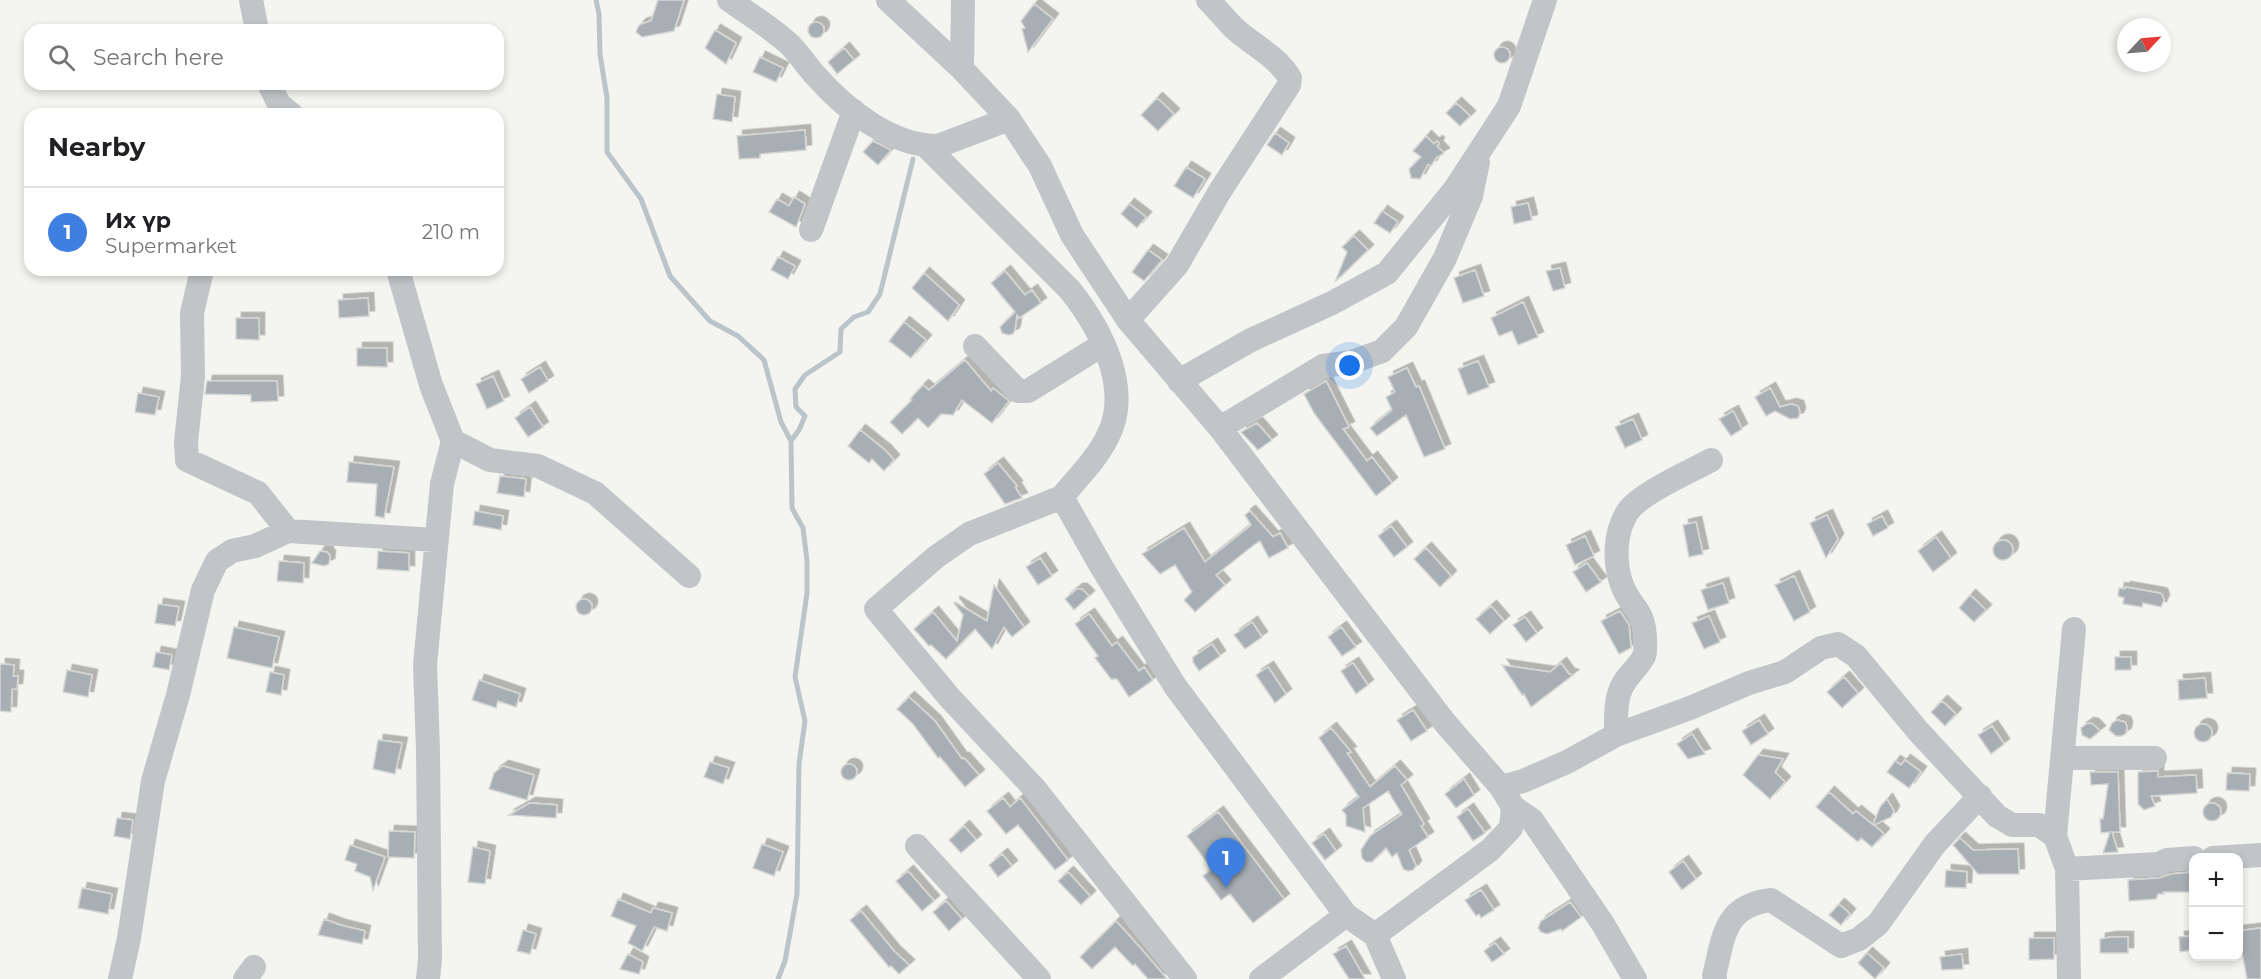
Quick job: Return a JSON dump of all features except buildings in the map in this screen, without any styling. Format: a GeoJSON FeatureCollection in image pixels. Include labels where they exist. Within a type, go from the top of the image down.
{"type":"FeatureCollection","features":[{"type":"Feature","properties":{"kind":"street"},"geometry":{"type":"LineString","coordinates":[[251,0],[256,24]]}},
{"type":"Feature","properties":{"kind":"street"},"geometry":{"type":"LineString","coordinates":[[729,0],[790,45],[815,75],[872,125],[926,146],[938,146],[1009,118]]}},
{"type":"Feature","properties":{"kind":"street"},"geometry":{"type":"LineString","coordinates":[[888,0],[962,69],[1009,118],[1040,166],[1072,235],[1128,320],[1220,428],[1446,724],[1507,797],[1532,820],[1603,924],[1635,979]]}},
{"type":"Feature","properties":{"kind":"street"},"geometry":{"type":"LineString","coordinates":[[962,69],[963,0]]}},
{"type":"Feature","properties":{"kind":"street"},"geometry":{"type":"LineString","coordinates":[[1128,320],[1177,265],[1220,191],[1288,85],[1290,78],[1267,53],[1235,29],[1209,0]]}},
{"type":"Feature","properties":{"kind":"street"},"geometry":{"type":"LineString","coordinates":[[1179,381],[1251,340],[1332,303],[1387,273],[1455,189],[1509,106],[1545,0]]}},
{"type":"Feature","properties":{"kind":"street"},"geometry":{"type":"LineString","coordinates":[[272,90],[279,104],[284,108]]}},
{"type":"Feature","properties":{"kind":"street"},"geometry":{"type":"LineString","coordinates":[[811,230],[854,111]]}},
{"type":"Feature","properties":{"kind":"street"},"geometry":{"type":"LineString","coordinates":[[926,146],[1070,290],[1086,312],[1102,345],[1116,379],[1118,403],[1108,438],[1062,497],[969,534],[936,557],[876,609],[949,697],[1035,789],[1185,979]]}},
{"type":"Feature","properties":{"kind":"street"},"geometry":{"type":"LineString","coordinates":[[1220,428],[1323,366],[1352,362],[1382,351],[1406,327],[1445,258],[1471,196],[1478,166],[1478,154]]}},
{"type":"Feature","properties":{"kind":"street"},"geometry":{"type":"LineString","coordinates":[[1070,290],[1096,270]]}},
{"type":"Feature","properties":{"kind":"street"},"geometry":{"type":"LineString","coordinates":[[201,276],[192,314],[193,376],[186,442],[187,460],[258,494],[288,531]]}},
{"type":"Feature","properties":{"kind":"street"},"geometry":{"type":"LineString","coordinates":[[400,276],[431,386],[453,441],[442,484],[425,665],[430,959],[428,979]]}},
{"type":"Feature","properties":{"kind":"street"},"geometry":{"type":"LineString","coordinates":[[975,346],[1018,391],[1028,391],[1102,345]]}},
{"type":"Feature","properties":{"kind":"street"},"geometry":{"type":"LineString","coordinates":[[453,441],[490,460],[538,466],[595,493],[689,576]]}},
{"type":"Feature","properties":{"kind":"street"},"geometry":{"type":"LineString","coordinates":[[1616,735],[1618,694],[1626,677],[1645,655],[1642,616],[1623,586],[1616,559],[1618,536],[1627,513],[1642,498],[1711,460]]}},
{"type":"Feature","properties":{"kind":"street"},"geometry":{"type":"LineString","coordinates":[[1062,497],[1101,566],[1175,686],[1346,915],[1375,935],[1394,979]]}},
{"type":"Feature","properties":{"kind":"street"},"geometry":{"type":"LineString","coordinates":[[120,979],[129,938],[153,781],[178,695],[204,590],[218,561],[232,551],[255,546],[288,531],[436,540]]}},
{"type":"Feature","properties":{"kind":"street"},"geometry":{"type":"LineString","coordinates":[[2069,979],[2067,869],[2055,836],[2074,629]]}},
{"type":"Feature","properties":{"kind":"street"},"geometry":{"type":"LineString","coordinates":[[1507,797],[1523,782],[1567,762],[1616,735],[1749,683],[1785,672],[1821,648],[1839,644],[1856,656],[1911,723],[1997,816],[2012,825],[2038,825],[2055,836]]}},
{"type":"Feature","properties":{"kind":"street"},"geometry":{"type":"LineString","coordinates":[[2063,758],[2155,758]]}},
{"type":"Feature","properties":{"kind":"street"},"geometry":{"type":"LineString","coordinates":[[1715,979],[1727,924],[1740,912],[1758,902],[1771,900],[1841,946],[1859,939],[1878,924],[1935,844],[1980,796]]}},
{"type":"Feature","properties":{"kind":"street"},"geometry":{"type":"LineString","coordinates":[[1375,935],[1490,850],[1511,828],[1507,797]]}},
{"type":"Feature","properties":{"kind":"street"},"geometry":{"type":"LineString","coordinates":[[917,846],[1039,979]]}},
{"type":"Feature","properties":{"kind":"street"},"geometry":{"type":"LineString","coordinates":[[2243,856],[2261,855]]}},
{"type":"Feature","properties":{"kind":"street"},"geometry":{"type":"LineString","coordinates":[[2067,869],[2159,864],[2168,860],[2189,858]]}},
{"type":"Feature","properties":{"kind":"street"},"geometry":{"type":"LineString","coordinates":[[1261,979],[1346,915]]}},
{"type":"Feature","properties":{"kind":"waterway"},"geometry":{"type":"LineString","coordinates":[[596,0],[599,14],[600,54],[607,98],[607,152],[641,199],[670,276],[710,321],[738,336],[764,360],[781,422],[791,441],[792,508],[803,528],[807,561],[807,593],[795,677],[805,721],[799,764],[797,894],[785,961],[778,979]]}},
{"type":"Feature","properties":{"kind":"waterway"},"geometry":{"type":"LineString","coordinates":[[791,441],[805,416],[796,407],[795,389],[805,375],[840,352],[841,329],[854,317],[868,312],[880,294],[913,159]]}},
{"type":"Feature","properties":{"kind":"place","name":"Их үр"},"geometry":{"type":"Point","coordinates":[1226,888]}}]}
